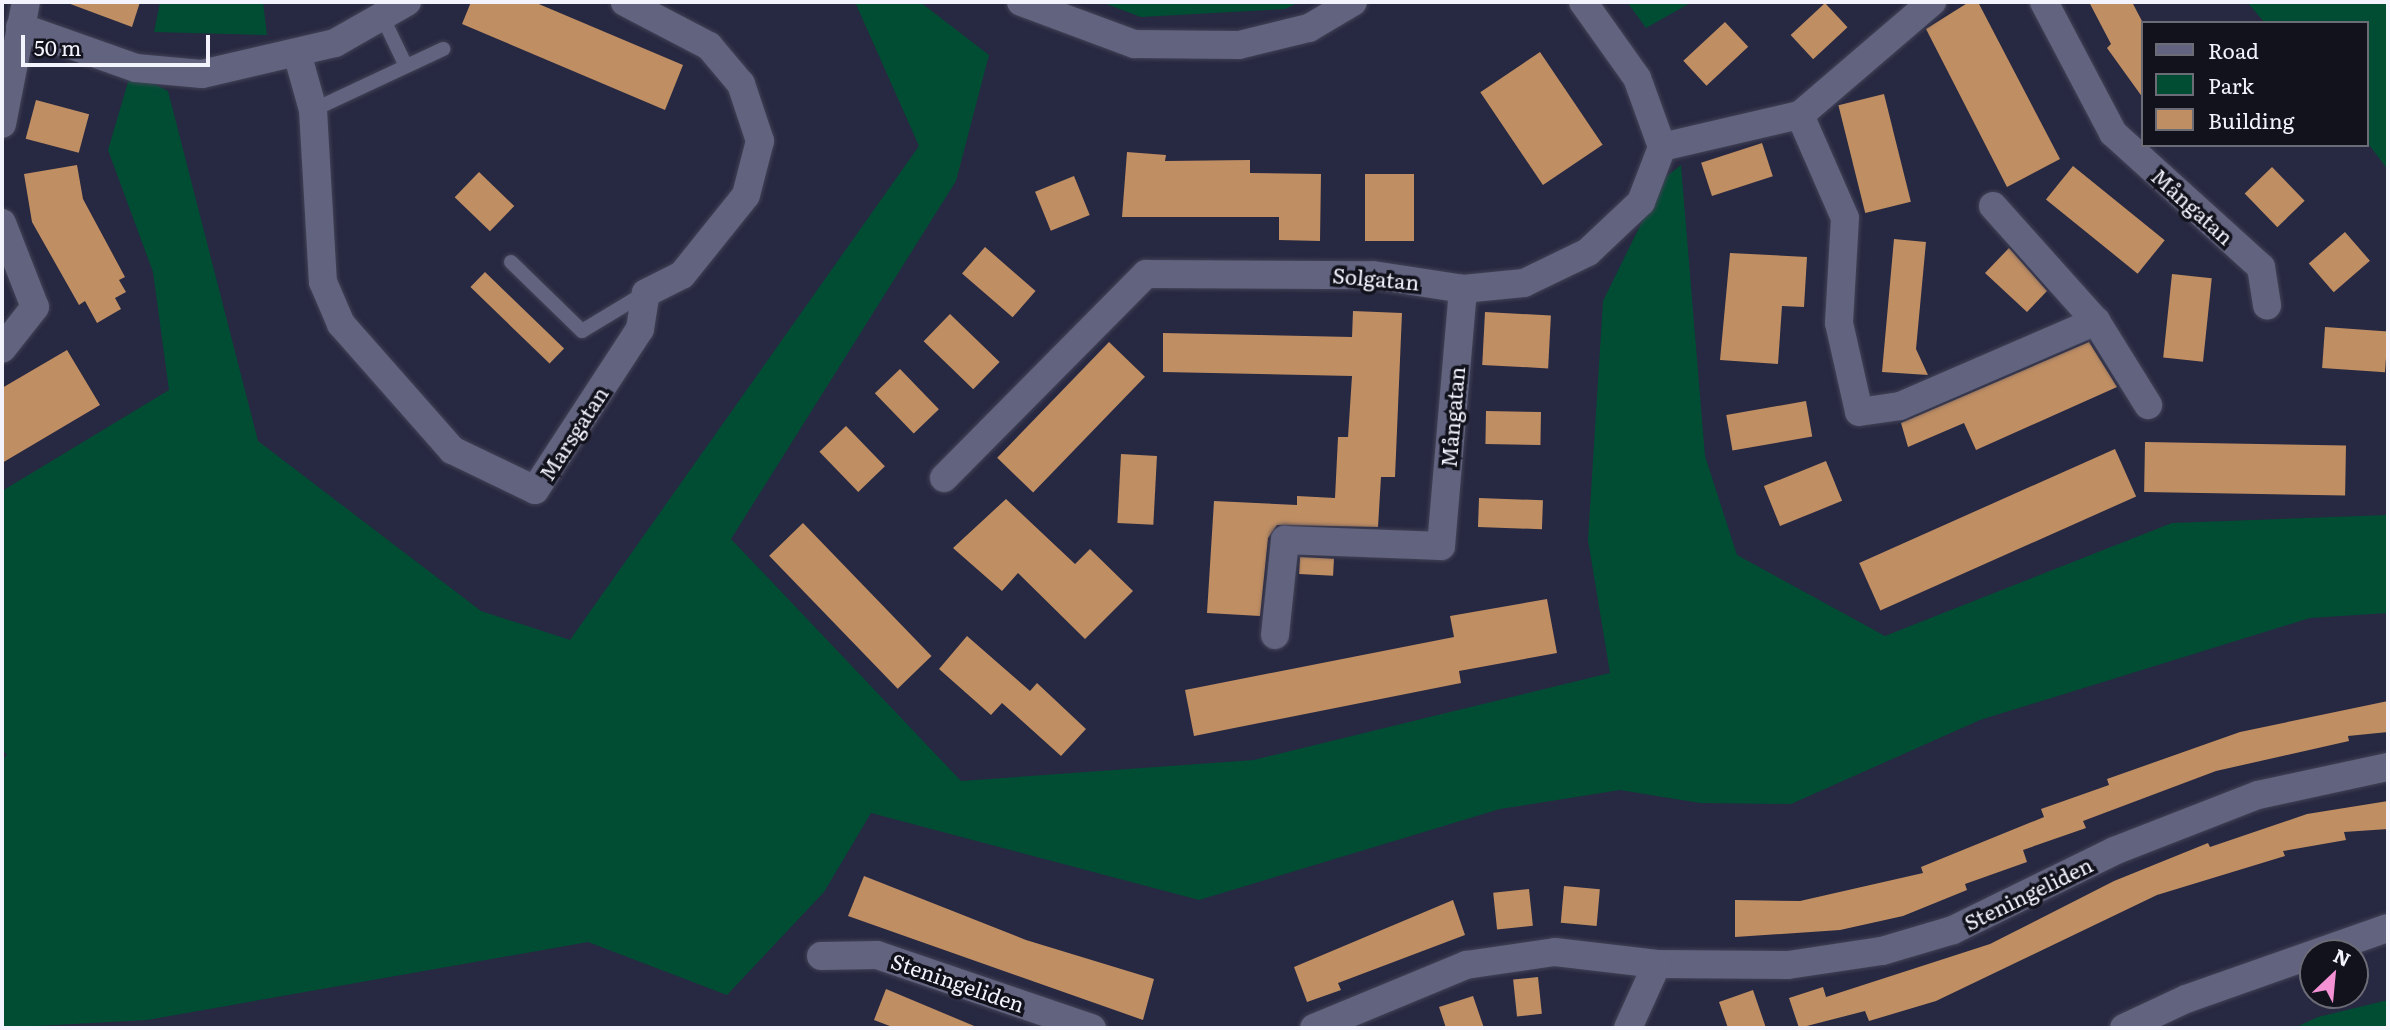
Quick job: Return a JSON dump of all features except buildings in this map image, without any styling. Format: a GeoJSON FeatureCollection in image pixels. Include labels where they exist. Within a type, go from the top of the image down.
{"type":"FeatureCollection","features":[{"type":"Feature","properties":{"kind":"street"},"geometry":{"type":"LineString","coordinates":[[2,124],[23,14],[136,68],[202,74],[335,43],[407,2]]}},
{"type":"Feature","properties":{"kind":"street"},"geometry":{"type":"LineString","coordinates":[[625,2],[709,46],[741,84],[760,141],[746,195],[711,247],[682,275],[646,293]]}},
{"type":"Feature","properties":{"kind":"street"},"geometry":{"type":"LineString","coordinates":[[1021,2],[1134,44],[1239,45],[1309,28],[1353,2]]}},
{"type":"Feature","properties":{"kind":"street"},"geometry":{"type":"LineString","coordinates":[[1583,2],[1637,78],[1662,147],[1800,115],[1932,2]]}},
{"type":"Feature","properties":{"kind":"street","name":"Mångatan"},"geometry":{"type":"LineString","coordinates":[[2044,2],[2113,133],[2261,267],[2267,306]]}},
{"type":"Feature","properties":{"kind":"street","name":"Marsgatan"},"geometry":{"type":"LineString","coordinates":[[297,53],[313,110],[323,282],[341,324],[363,355],[452,450],[535,490],[640,329],[646,293]]}},
{"type":"Feature","properties":{"kind":"street"},"geometry":{"type":"LineString","coordinates":[[1800,115],[1845,218],[1839,323],[1859,412],[1900,406],[2096,321]]}},
{"type":"Feature","properties":{"kind":"street","name":"Solgatan"},"geometry":{"type":"LineString","coordinates":[[944,478],[1146,274],[1373,275],[1463,289],[1524,283],[1588,252],[1641,202],[1662,147]]}},
{"type":"Feature","properties":{"kind":"street"},"geometry":{"type":"LineString","coordinates":[[1993,206],[2096,321],[2148,405]]}},
{"type":"Feature","properties":{"kind":"street"},"geometry":{"type":"LineString","coordinates":[[2,223],[35,307],[2,349]]}},
{"type":"Feature","properties":{"kind":"street","name":"Mångatan"},"geometry":{"type":"LineString","coordinates":[[1275,635],[1285,540],[1441,546],[1463,289]]}},
{"type":"Feature","properties":{"kind":"street","name":"Steningeliden"},"geometry":{"type":"LineString","coordinates":[[1314,1028],[1466,965],[1555,952],[1657,964],[1788,965],[1882,951],[1953,930],[2114,851],[2258,795],[2388,766]]}},
{"type":"Feature","properties":{"kind":"street"},"geometry":{"type":"LineString","coordinates":[[2124,1028],[2186,999],[2388,928]]}},
{"type":"Feature","properties":{"kind":"street","name":"Steningeliden"},"geometry":{"type":"LineString","coordinates":[[821,956],[877,955],[1092,1028]]}},
{"type":"Feature","properties":{"kind":"street"},"geometry":{"type":"LineString","coordinates":[[1628,1028],[1657,964]]}},
{"type":"Feature","properties":{"kind":"lane"},"geometry":{"type":"LineString","coordinates":[[382,16],[406,66]]}},
{"type":"Feature","properties":{"kind":"lane"},"geometry":{"type":"LineString","coordinates":[[313,110],[443,49]]}},
{"type":"Feature","properties":{"kind":"lane"},"geometry":{"type":"LineString","coordinates":[[511,262],[582,331],[646,293]]}},
{"type":"Feature","properties":{"kind":"green space"},"geometry":{"type":"Polygon","coordinates":[[[160,2],[263,2],[267,35],[154,32],[160,2]]]}},
{"type":"Feature","properties":{"kind":"green space"},"geometry":{"type":"Polygon","coordinates":[[[855,2],[920,2],[989,55],[956,181],[731,539],[961,781],[1254,760],[1610,673],[1588,540],[1603,301],[1663,179],[1681,165],[1705,456],[1737,555],[1885,636],[2172,523],[2388,515],[2388,613],[2310,618],[1980,720],[1791,804],[1700,803],[1620,790],[1500,809],[1199,900],[871,813],[824,892],[727,995],[588,942],[147,1020],[2,1028],[2,760],[7,755],[2,749],[2,491],[169,390],[153,272],[108,150],[131,72],[168,91],[258,441],[481,611],[570,640],[919,146],[855,2]]]}},
{"type":"Feature","properties":{"kind":"green space"},"geometry":{"type":"Polygon","coordinates":[[[1101,2],[1299,2],[1285,9],[1141,17],[1101,2]]]}},
{"type":"Feature","properties":{"kind":"green space"},"geometry":{"type":"Polygon","coordinates":[[[1627,2],[1692,2],[1646,28],[1627,2]]]}},
{"type":"Feature","properties":{"kind":"green space"},"geometry":{"type":"Polygon","coordinates":[[[2247,2],[2388,2],[2388,170],[2369,145],[2369,21],[2263,21],[2247,2]]]}},
{"type":"Feature","properties":{"kind":"green space"},"geometry":{"type":"Polygon","coordinates":[[[2388,1000],[2388,1028],[2294,1028],[2318,1017],[2351,1009],[2369,1009],[2369,1005],[2388,1000]]]}}]}
